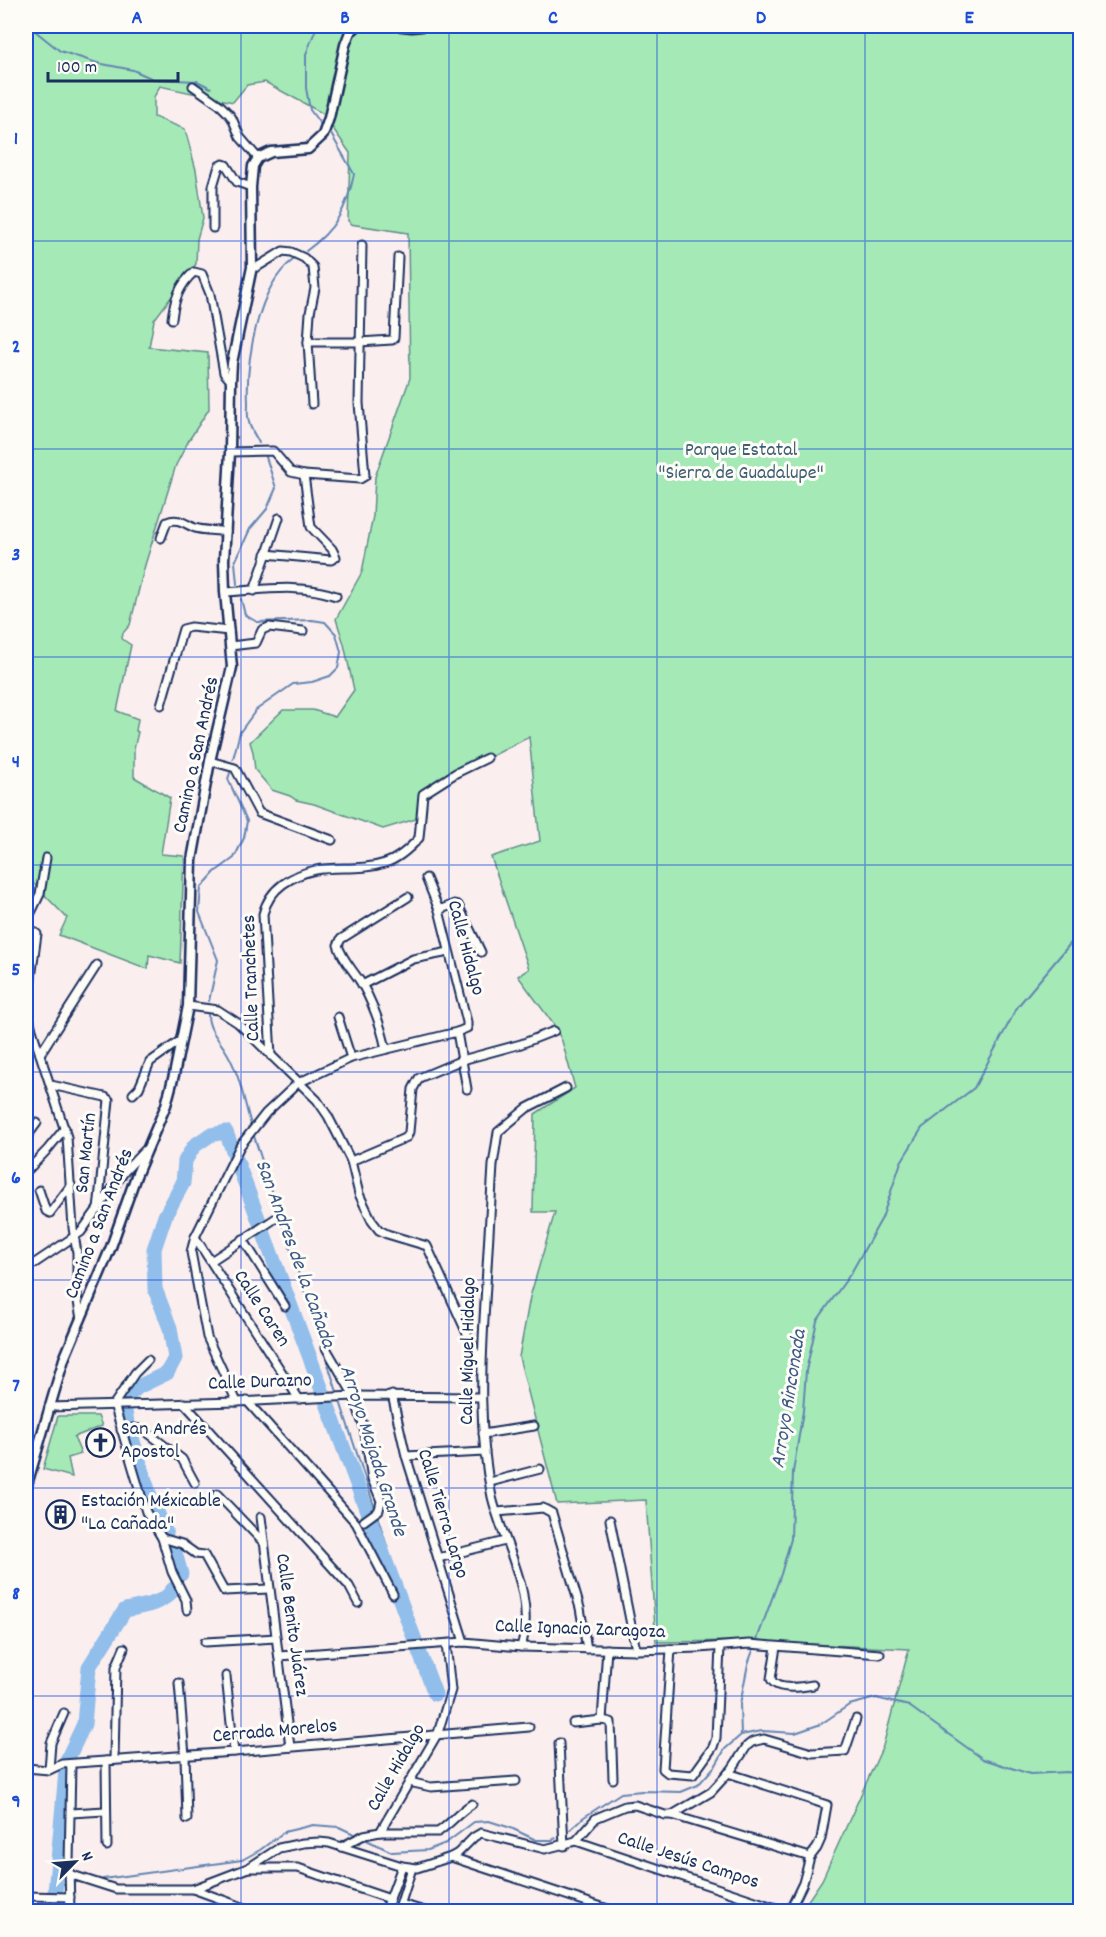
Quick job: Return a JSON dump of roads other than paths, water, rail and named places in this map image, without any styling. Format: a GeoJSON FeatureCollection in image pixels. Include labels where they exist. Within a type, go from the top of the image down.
{"type":"FeatureCollection","features":[{"type":"Feature","properties":{"kind":"street"},"geometry":{"type":"LineString","coordinates":[[193,86],[228,112],[245,145],[258,159],[271,152],[308,149],[326,130],[345,45],[350,32],[357,26]]}},
{"type":"Feature","properties":{"kind":"street"},"geometry":{"type":"LineString","coordinates":[[401,26],[422,26]]}},
{"type":"Feature","properties":{"kind":"street","name":"Camino a San Andrés"},"geometry":{"type":"LineString","coordinates":[[26,1488],[64,1359],[111,1247],[169,1095],[188,1006],[191,927],[190,873],[210,761],[232,675],[225,592],[231,381],[232,363],[252,267],[250,187],[253,166],[258,159]]}},
{"type":"Feature","properties":{"kind":"street"},"geometry":{"type":"LineString","coordinates":[[213,228],[213,186],[219,166],[226,165],[237,182],[250,187]]}},
{"type":"Feature","properties":{"kind":"street"},"geometry":{"type":"LineString","coordinates":[[230,452],[273,451],[291,472],[304,475],[360,479],[365,474],[358,403],[362,245]]}},
{"type":"Feature","properties":{"kind":"street"},"geometry":{"type":"LineString","coordinates":[[252,267],[257,267],[283,251],[304,258],[313,267],[315,288],[308,342],[312,404]]}},
{"type":"Feature","properties":{"kind":"street"},"geometry":{"type":"LineString","coordinates":[[308,342],[390,341],[393,338],[398,257]]}},
{"type":"Feature","properties":{"kind":"street"},"geometry":{"type":"LineString","coordinates":[[172,320],[173,305],[181,286],[194,272],[202,274],[210,294],[224,373],[231,381]]}},
{"type":"Feature","properties":{"kind":"street"},"geometry":{"type":"LineString","coordinates":[[266,554],[331,560],[336,557],[332,549],[311,527],[304,475]]}},
{"type":"Feature","properties":{"kind":"street"},"geometry":{"type":"LineString","coordinates":[[254,591],[279,518]]}},
{"type":"Feature","properties":{"kind":"street"},"geometry":{"type":"LineString","coordinates":[[161,538],[167,522],[173,520],[182,521],[196,528],[226,532]]}},
{"type":"Feature","properties":{"kind":"street"},"geometry":{"type":"LineString","coordinates":[[225,592],[294,588],[324,591],[336,596]]}},
{"type":"Feature","properties":{"kind":"street"},"geometry":{"type":"LineString","coordinates":[[161,705],[183,629],[191,627],[229,631]]}},
{"type":"Feature","properties":{"kind":"street"},"geometry":{"type":"LineString","coordinates":[[230,646],[256,643],[262,630],[269,627],[303,631]]}},
{"type":"Feature","properties":{"kind":"street","name":"Calle Tranchetes"},"geometry":{"type":"LineString","coordinates":[[271,1056],[263,915],[270,897],[277,888],[303,873],[327,868],[375,865],[394,859],[419,838],[423,794],[456,773],[487,758]]}},
{"type":"Feature","properties":{"kind":"street"},"geometry":{"type":"LineString","coordinates":[[210,761],[235,768],[259,813],[332,840]]}},
{"type":"Feature","properties":{"kind":"street"},"geometry":{"type":"LineString","coordinates":[[46,858],[40,894],[26,923],[27,929],[38,934],[26,1001],[32,1030],[65,1128],[77,1253],[77,1296],[81,1319]]}},
{"type":"Feature","properties":{"kind":"street","name":"Calle Hidalgo"},"geometry":{"type":"LineString","coordinates":[[426,878],[439,910],[468,1022],[467,1028],[457,1032]]}},
{"type":"Feature","properties":{"kind":"street"},"geometry":{"type":"LineString","coordinates":[[386,1049],[381,1024],[362,985],[340,952],[338,945],[341,939],[408,897]]}},
{"type":"Feature","properties":{"kind":"street"},"geometry":{"type":"LineString","coordinates":[[439,910],[457,904],[482,952]]}},
{"type":"Feature","properties":{"kind":"street"},"geometry":{"type":"LineString","coordinates":[[362,985],[413,959],[449,952]]}},
{"type":"Feature","properties":{"kind":"street"},"geometry":{"type":"LineString","coordinates":[[40,1054],[97,965]]}},
{"type":"Feature","properties":{"kind":"street"},"geometry":{"type":"LineString","coordinates":[[188,1006],[208,1007],[226,1014],[238,1023],[323,1108],[351,1161],[359,1194],[372,1221],[379,1230],[387,1234],[427,1246],[481,1364]]}},
{"type":"Feature","properties":{"kind":"street"},"geometry":{"type":"LineString","coordinates":[[338,1017],[351,1058]]}},
{"type":"Feature","properties":{"kind":"street"},"geometry":{"type":"LineString","coordinates":[[351,1161],[407,1137],[414,1085],[425,1074],[462,1060],[521,1044],[554,1031]]}},
{"type":"Feature","properties":{"kind":"street"},"geometry":{"type":"LineString","coordinates":[[237,1402],[207,1337],[192,1252],[195,1237],[240,1146],[266,1113],[298,1083],[351,1058],[386,1049],[457,1032],[466,1089]]}},
{"type":"Feature","properties":{"kind":"street"},"geometry":{"type":"LineString","coordinates":[[133,1094],[139,1088],[150,1062],[181,1040]]}},
{"type":"Feature","properties":{"kind":"street","name":"San Martín"},"geometry":{"type":"LineString","coordinates":[[51,1085],[108,1099],[97,1211]]}},
{"type":"Feature","properties":{"kind":"street","name":"Calle Miguel Hidalgo"},"geometry":{"type":"LineString","coordinates":[[521,1647],[526,1627],[526,1613],[520,1584],[496,1512],[485,1452],[480,1397],[493,1165],[498,1132],[527,1108],[566,1088]]}},
{"type":"Feature","properties":{"kind":"street"},"geometry":{"type":"LineString","coordinates":[[26,1138],[36,1123]]}},
{"type":"Feature","properties":{"kind":"street"},"geometry":{"type":"LineString","coordinates":[[26,1172],[65,1128]]}},
{"type":"Feature","properties":{"kind":"street"},"geometry":{"type":"LineString","coordinates":[[26,1269],[81,1232],[125,1171],[148,1146]]}},
{"type":"Feature","properties":{"kind":"street"},"geometry":{"type":"LineString","coordinates":[[39,1190],[46,1211],[50,1213],[71,1185]]}},
{"type":"Feature","properties":{"kind":"street"},"geometry":{"type":"LineString","coordinates":[[211,1261],[276,1218]]}},
{"type":"Feature","properties":{"kind":"street","name":"Calle Caren"},"geometry":{"type":"LineString","coordinates":[[195,1237],[299,1399]]}},
{"type":"Feature","properties":{"kind":"street"},"geometry":{"type":"LineString","coordinates":[[243,1239],[285,1306]]}},
{"type":"Feature","properties":{"kind":"street"},"geometry":{"type":"LineString","coordinates":[[326,1348],[354,1396],[364,1428],[372,1479],[381,1501],[379,1510],[364,1521]]}},
{"type":"Feature","properties":{"kind":"street"},"geometry":{"type":"LineString","coordinates":[[148,1360],[135,1373],[114,1404],[146,1512],[162,1538],[172,1572],[186,1600],[187,1610]]}},
{"type":"Feature","properties":{"kind":"street","name":"Calle Durazno"},"geometry":{"type":"LineString","coordinates":[[49,1407],[392,1395],[480,1397]]}},
{"type":"Feature","properties":{"kind":"street","name":"Calle Tierra Largo"},"geometry":{"type":"LineString","coordinates":[[392,1395],[406,1456],[464,1642]]}},
{"type":"Feature","properties":{"kind":"street"},"geometry":{"type":"LineString","coordinates":[[247,1401],[356,1523],[393,1594]]}},
{"type":"Feature","properties":{"kind":"street","name":"Calle Durazno"},"geometry":{"type":"LineString","coordinates":[[184,1403],[349,1586],[358,1603]]}},
{"type":"Feature","properties":{"kind":"street"},"geometry":{"type":"LineString","coordinates":[[483,1434],[534,1426]]}},
{"type":"Feature","properties":{"kind":"street"},"geometry":{"type":"LineString","coordinates":[[121,1430],[134,1428],[144,1430],[182,1459],[195,1484]]}},
{"type":"Feature","properties":{"kind":"street"},"geometry":{"type":"LineString","coordinates":[[406,1456],[485,1452]]}},
{"type":"Feature","properties":{"kind":"street"},"geometry":{"type":"LineString","coordinates":[[490,1482],[540,1469]]}},
{"type":"Feature","properties":{"kind":"street"},"geometry":{"type":"LineString","coordinates":[[217,1494],[264,1543]]}},
{"type":"Feature","properties":{"kind":"street"},"geometry":{"type":"LineString","coordinates":[[496,1512],[543,1508],[549,1510],[555,1518],[580,1608],[587,1649]]}},
{"type":"Feature","properties":{"kind":"street","name":"Calle Benito Juárez"},"geometry":{"type":"LineString","coordinates":[[261,1517],[290,1747]]}},
{"type":"Feature","properties":{"kind":"street"},"geometry":{"type":"LineString","coordinates":[[610,1520],[636,1650]]}},
{"type":"Feature","properties":{"kind":"street"},"geometry":{"type":"LineString","coordinates":[[162,1538],[182,1544],[196,1554],[205,1555],[224,1591],[269,1589]]}},
{"type":"Feature","properties":{"kind":"street"},"geometry":{"type":"LineString","coordinates":[[438,1558],[505,1541]]}},
{"type":"Feature","properties":{"kind":"street"},"geometry":{"type":"LineString","coordinates":[[205,1642],[276,1638]]}},
{"type":"Feature","properties":{"kind":"street","name":"Calle Ignacio Zaragoza"},"geometry":{"type":"LineString","coordinates":[[279,1656],[464,1642],[521,1647],[636,1650],[749,1644],[880,1654]]}},
{"type":"Feature","properties":{"kind":"street","name":"Calle Hidalgo"},"geometry":{"type":"LineString","coordinates":[[341,1847],[364,1835],[380,1832],[438,1733],[451,1690],[446,1644]]}},
{"type":"Feature","properties":{"kind":"street"},"geometry":{"type":"LineString","coordinates":[[671,1649],[664,1772],[693,1775],[713,1747],[716,1738],[720,1647]]}},
{"type":"Feature","properties":{"kind":"street"},"geometry":{"type":"LineString","coordinates":[[776,1647],[772,1683],[776,1686],[813,1685]]}},
{"type":"Feature","properties":{"kind":"street"},"geometry":{"type":"LineString","coordinates":[[107,1846],[105,1811],[116,1667],[124,1648]]}},
{"type":"Feature","properties":{"kind":"street"},"geometry":{"type":"LineString","coordinates":[[602,1720],[607,1649]]}},
{"type":"Feature","properties":{"kind":"street"},"geometry":{"type":"LineString","coordinates":[[226,1676],[234,1752]]}},
{"type":"Feature","properties":{"kind":"street"},"geometry":{"type":"LineString","coordinates":[[180,1683],[187,1819]]}},
{"type":"Feature","properties":{"kind":"street"},"geometry":{"type":"LineString","coordinates":[[49,1770],[51,1743],[64,1713]]}},
{"type":"Feature","properties":{"kind":"street"},"geometry":{"type":"LineString","coordinates":[[672,1815],[711,1792],[747,1746],[762,1739],[812,1753],[845,1751],[856,1719]]}},
{"type":"Feature","properties":{"kind":"street"},"geometry":{"type":"LineString","coordinates":[[573,1723],[602,1720],[609,1722],[612,1727],[613,1779]]}},
{"type":"Feature","properties":{"kind":"street","name":"Cerrada Morelos"},"geometry":{"type":"LineString","coordinates":[[26,1768],[49,1770],[67,1764],[110,1760],[185,1756],[529,1727]]}},
{"type":"Feature","properties":{"kind":"street"},"geometry":{"type":"LineString","coordinates":[[559,1743],[564,1846]]}},
{"type":"Feature","properties":{"kind":"street"},"geometry":{"type":"LineString","coordinates":[[67,1764],[71,1813],[69,1874],[72,1911]]}},
{"type":"Feature","properties":{"kind":"street"},"geometry":{"type":"LineString","coordinates":[[728,1773],[827,1805],[821,1839],[810,1857],[803,1883],[789,1911]]}},
{"type":"Feature","properties":{"kind":"street"},"geometry":{"type":"LineString","coordinates":[[409,1782],[431,1788],[516,1781]]}},
{"type":"Feature","properties":{"kind":"street"},"geometry":{"type":"LineString","coordinates":[[380,1832],[438,1832],[457,1814],[472,1804]]}},
{"type":"Feature","properties":{"kind":"street"},"geometry":{"type":"LineString","coordinates":[[193,1889],[248,1868],[265,1856],[286,1846],[319,1842],[412,1868],[451,1857],[474,1837],[484,1833],[541,1849],[564,1846],[576,1841],[596,1818],[625,1806],[635,1806],[672,1815],[810,1857]]}},
{"type":"Feature","properties":{"kind":"street"},"geometry":{"type":"LineString","coordinates":[[71,1813],[105,1811]]}},
{"type":"Feature","properties":{"kind":"street","name":"Calle Jesús Campos"},"geometry":{"type":"LineString","coordinates":[[576,1841],[789,1911]]}},
{"type":"Feature","properties":{"kind":"street"},"geometry":{"type":"LineString","coordinates":[[451,1857],[616,1911]]}},
{"type":"Feature","properties":{"kind":"street"},"geometry":{"type":"LineString","coordinates":[[385,1911],[402,1866]]}},
{"type":"Feature","properties":{"kind":"street"},"geometry":{"type":"LineString","coordinates":[[248,1868],[298,1868],[390,1899]]}},
{"type":"Feature","properties":{"kind":"street"},"geometry":{"type":"LineString","coordinates":[[398,1911],[412,1868]]}},
{"type":"Feature","properties":{"kind":"street"},"geometry":{"type":"LineString","coordinates":[[69,1874],[120,1889],[164,1887],[193,1889],[256,1911]]}},
{"type":"Feature","properties":{"kind":"street"},"geometry":{"type":"LineString","coordinates":[[26,1896],[70,1897]]}},
{"type":"Feature","properties":{"kind":"street"},"geometry":{"type":"LineString","coordinates":[[401,1904],[428,1911]]}},
{"type":"Feature","properties":{"kind":"waterway"},"geometry":{"type":"LineString","coordinates":[[29,26],[60,51],[97,63],[133,70],[153,79],[197,81],[211,88]]}},
{"type":"Feature","properties":{"kind":"waterway","name":"Arroyo Majada Grande"},"geometry":{"type":"LineString","coordinates":[[317,26],[306,54],[306,88],[310,110],[321,125]]}},
{"type":"Feature","properties":{"kind":"waterway","name":"Arroyo Majada Grande"},"geometry":{"type":"LineString","coordinates":[[306,251],[325,235],[338,218],[348,198],[354,174],[331,134]]}},
{"type":"Feature","properties":{"kind":"waterway","name":"Arroyo Majada Grande"},"geometry":{"type":"LineString","coordinates":[[259,443],[248,420],[249,367],[252,346],[262,306],[270,288],[293,260]]}},
{"type":"Feature","properties":{"kind":"waterway","name":"Arroyo Majada Grande"},"geometry":{"type":"LineString","coordinates":[[237,584],[235,562],[250,529],[267,509],[276,488],[266,457]]}},
{"type":"Feature","properties":{"kind":"waterway","name":"Arroyo Majada Grande"},"geometry":{"type":"LineString","coordinates":[[233,759],[240,732],[256,710],[293,684],[312,682],[330,676],[338,668],[341,652],[336,634],[325,622],[312,620],[257,622],[245,615],[241,599]]}},
{"type":"Feature","properties":{"kind":"waterway","name":"Arroyo Majada Grande"},"geometry":{"type":"LineString","coordinates":[[209,1001],[218,960],[199,912],[201,888],[215,872],[234,858],[244,838],[247,821],[228,779],[230,773]]}},
{"type":"Feature","properties":{"kind":"waterway","name":"Arroyo Rinconada"},"geometry":{"type":"LineString","coordinates":[[741,1735],[740,1704],[748,1664],[781,1574],[791,1539],[793,1472],[803,1411],[806,1371],[817,1321],[851,1273],[882,1218],[901,1162],[922,1128],[974,1088],[1018,1006],[1080,932]]}},
{"type":"Feature","properties":{"kind":"waterway","name":"Arroyo Majada Grande"},"geometry":{"type":"LineString","coordinates":[[208,1015],[211,1029],[234,1068],[252,1128]]}},
{"type":"Feature","properties":{"kind":"waterway","name":"San Andres de la Cañada"},"geometry":{"type":"LineString","coordinates":[[127,1397],[138,1387],[167,1373],[175,1358],[170,1328],[155,1289],[154,1249],[165,1216],[183,1183],[185,1161],[194,1146],[210,1135],[226,1132],[435,1694]]}},
{"type":"Feature","properties":{"kind":"waterway","name":"Arroyo Majada Grande"},"geometry":{"type":"LineString","coordinates":[[253,1133],[435,1694]]}},
{"type":"Feature","properties":{"kind":"waterway","name":"San Andres de la Cañada"},"geometry":{"type":"LineString","coordinates":[[125,1411],[127,1422]]}},
{"type":"Feature","properties":{"kind":"waterway","name":"San Andres de la Cañada"},"geometry":{"type":"LineString","coordinates":[[131,1435],[150,1496],[166,1533]]}},
{"type":"Feature","properties":{"kind":"waterway","name":"San Andres de la Cañada"},"geometry":{"type":"LineString","coordinates":[[174,1549],[181,1574]]}},
{"type":"Feature","properties":{"kind":"waterway","name":"San Andres de la Cañada"},"geometry":{"type":"LineString","coordinates":[[55,1893],[67,1760],[84,1724],[89,1667],[125,1610],[159,1601],[170,1594],[173,1589]]}},
{"type":"Feature","properties":{"kind":"waterway","name":"Arroyo Rinconada"},"geometry":{"type":"LineString","coordinates":[[570,1830],[584,1817],[621,1793],[681,1792],[698,1785],[716,1765],[725,1749],[741,1735],[762,1731],[795,1733],[821,1724],[849,1705],[876,1698],[909,1706],[983,1759],[1030,1774],[1067,1772],[1080,1774]]}},
{"type":"Feature","properties":{"kind":"waterway","name":"Arroyo Rinconada"},"geometry":{"type":"LineString","coordinates":[[103,1879],[242,1860],[284,1832],[313,1825],[339,1827],[392,1852],[428,1850],[446,1843],[474,1822],[489,1821],[536,1840],[556,1838]]}},
{"type":"Feature","properties":{"kind":"waterway","name":"Arroyo Rinconada"},"geometry":{"type":"LineString","coordinates":[[56,1885],[78,1882]]}},
{"type":"Feature","properties":{"kind":"waterway"},"geometry":{"type":"LineString","coordinates":[[54,1912],[55,1901]]}},
{"type":"Feature","properties":{"kind":"place","name":"San Andrés Apostol"},"geometry":{"type":"Point","coordinates":[100,1442]}},
{"type":"Feature","properties":{"kind":"place","name":"Estación Méxicable \"La Cañada\""},"geometry":{"type":"Point","coordinates":[60,1514]}},
{"type":"Feature","properties":{"kind":"park label","name":"Parque Estatal \"Sierra de Guadalupe\""},"geometry":{"type":"Point","coordinates":[741,462]}}]}
